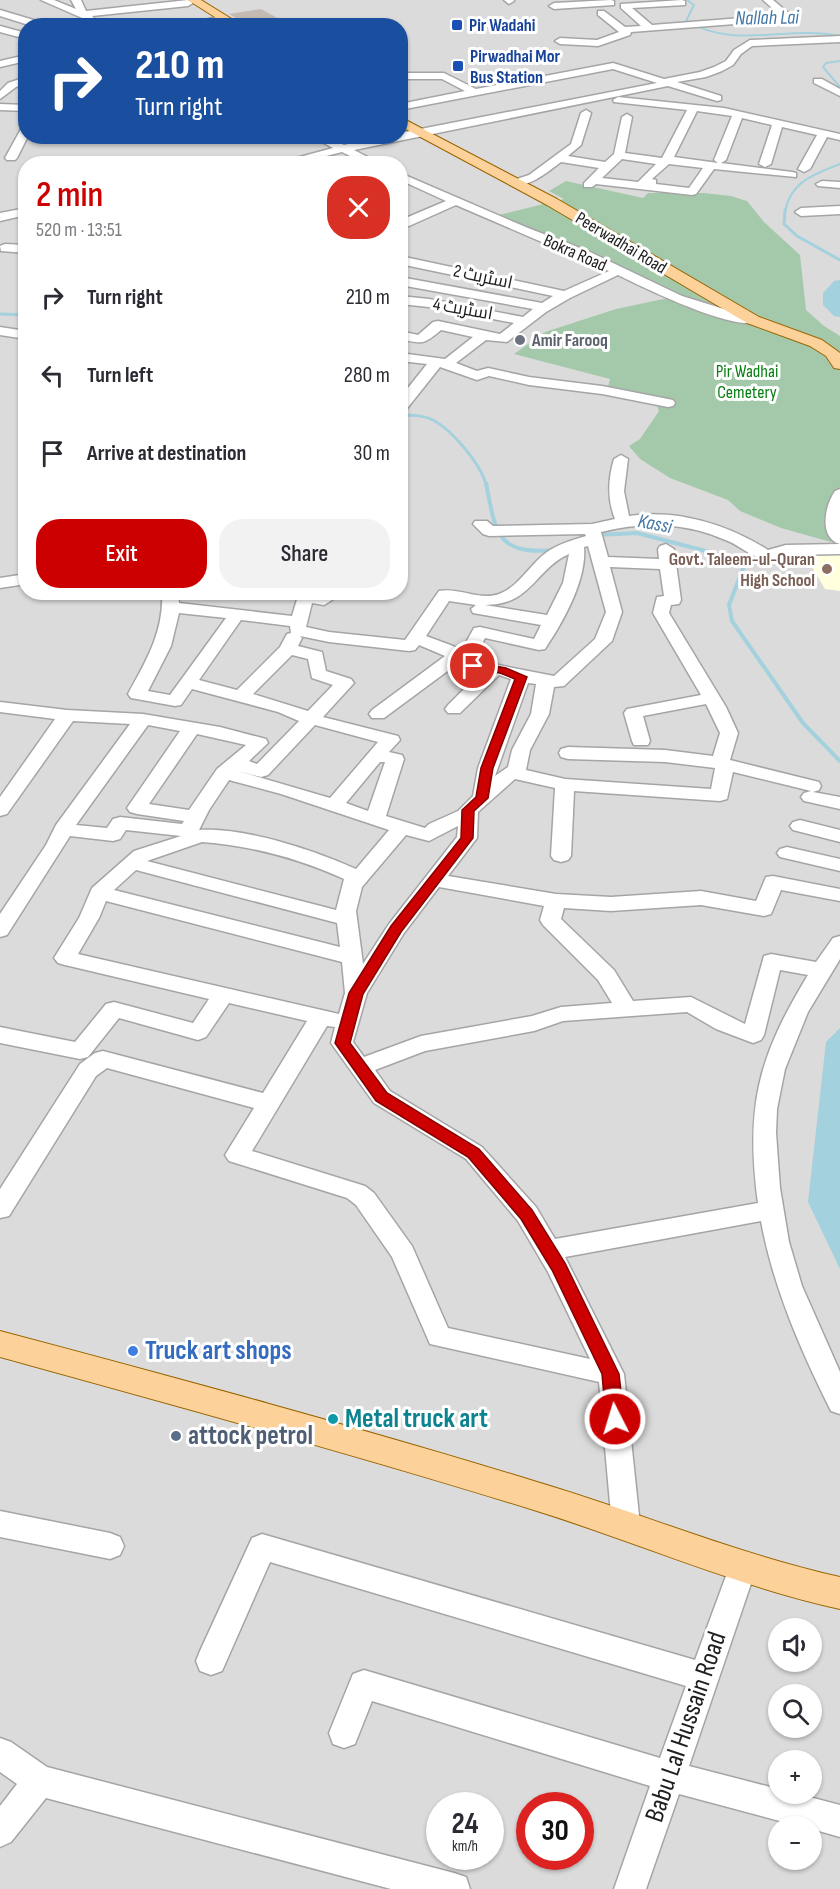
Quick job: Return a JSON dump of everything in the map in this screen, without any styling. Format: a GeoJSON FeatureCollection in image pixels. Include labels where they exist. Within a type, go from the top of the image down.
{"type":"FeatureCollection","features":[{"type":"Feature","properties":{"kind":"main road"},"geometry":{"type":"LineString","coordinates":[[188,1],[214,18]]}},
{"type":"Feature","properties":{"kind":"main road"},"geometry":{"type":"LineString","coordinates":[[188,1],[222,18]]}},
{"type":"Feature","properties":{"kind":"main road"},"geometry":{"type":"LineString","coordinates":[[408,121],[422,131]]}},
{"type":"Feature","properties":{"kind":"main road","name":"Peerwadhai Road"},"geometry":{"type":"LineString","coordinates":[[408,125],[552,202],[753,320],[816,343],[832,353],[840,364]]}},
{"type":"Feature","properties":{"kind":"main road"},"geometry":{"type":"LineString","coordinates":[[0,1344],[192,1396],[626,1525],[794,1584],[840,1593]]}},
{"type":"Feature","properties":{"kind":"street"},"geometry":{"type":"LineString","coordinates":[[46,0],[89,18]]}},
{"type":"Feature","properties":{"kind":"street"},"geometry":{"type":"LineString","coordinates":[[768,0],[798,26]]}},
{"type":"Feature","properties":{"kind":"street"},"geometry":{"type":"LineString","coordinates":[[81,1],[82,14]]}},
{"type":"Feature","properties":{"kind":"street"},"geometry":{"type":"LineString","coordinates":[[82,14],[188,1]]}},
{"type":"Feature","properties":{"kind":"street"},"geometry":{"type":"LineString","coordinates":[[652,33],[624,6],[659,2],[682,3]]}},
{"type":"Feature","properties":{"kind":"street"},"geometry":{"type":"LineString","coordinates":[[543,12],[553,9],[555,3],[611,3]]}},
{"type":"Feature","properties":{"kind":"street"},"geometry":{"type":"LineString","coordinates":[[754,9],[777,8]]}},
{"type":"Feature","properties":{"kind":"street"},"geometry":{"type":"LineString","coordinates":[[601,12],[624,32]]}},
{"type":"Feature","properties":{"kind":"street"},"geometry":{"type":"LineString","coordinates":[[0,13],[18,18]]}},
{"type":"Feature","properties":{"kind":"street"},"geometry":{"type":"LineString","coordinates":[[560,40],[598,43],[624,32],[652,33],[691,24],[787,17]]}},
{"type":"Feature","properties":{"kind":"street"},"geometry":{"type":"LineString","coordinates":[[0,29],[18,34]]}},
{"type":"Feature","properties":{"kind":"street"},"geometry":{"type":"LineString","coordinates":[[408,134],[702,75],[730,63],[737,52],[750,44],[840,39]]}},
{"type":"Feature","properties":{"kind":"street"},"geometry":{"type":"LineString","coordinates":[[8,42],[18,44]]}},
{"type":"Feature","properties":{"kind":"street"},"geometry":{"type":"LineString","coordinates":[[583,58],[717,98]]}},
{"type":"Feature","properties":{"kind":"street"},"geometry":{"type":"LineString","coordinates":[[0,64],[18,60]]}},
{"type":"Feature","properties":{"kind":"street"},"geometry":{"type":"LineString","coordinates":[[408,106],[613,66]]}},
{"type":"Feature","properties":{"kind":"street"},"geometry":{"type":"LineString","coordinates":[[408,76],[444,76],[475,93]]}},
{"type":"Feature","properties":{"kind":"street"},"geometry":{"type":"LineString","coordinates":[[834,80],[818,81],[840,93]]}},
{"type":"Feature","properties":{"kind":"street"},"geometry":{"type":"LineString","coordinates":[[0,96],[18,82]]}},
{"type":"Feature","properties":{"kind":"street"},"geometry":{"type":"LineString","coordinates":[[593,97],[738,115],[840,137]]}},
{"type":"Feature","properties":{"kind":"street"},"geometry":{"type":"LineString","coordinates":[[0,107],[18,108]]}},
{"type":"Feature","properties":{"kind":"street"},"geometry":{"type":"LineString","coordinates":[[646,188],[652,182],[643,181],[666,161],[693,108]]}},
{"type":"Feature","properties":{"kind":"street"},"geometry":{"type":"LineString","coordinates":[[514,182],[533,177],[576,146],[586,112]]}},
{"type":"Feature","properties":{"kind":"street"},"geometry":{"type":"LineString","coordinates":[[627,117],[619,155],[591,183],[692,192],[715,163],[738,115]]}},
{"type":"Feature","properties":{"kind":"street"},"geometry":{"type":"LineString","coordinates":[[0,119],[18,119]]}},
{"type":"Feature","properties":{"kind":"street"},"geometry":{"type":"LineString","coordinates":[[765,164],[778,124]]}},
{"type":"Feature","properties":{"kind":"street"},"geometry":{"type":"LineString","coordinates":[[804,168],[823,134]]}},
{"type":"Feature","properties":{"kind":"street"},"geometry":{"type":"LineString","coordinates":[[334,144],[360,156]]}},
{"type":"Feature","properties":{"kind":"street"},"geometry":{"type":"LineString","coordinates":[[315,156],[366,144]]}},
{"type":"Feature","properties":{"kind":"street"},"geometry":{"type":"LineString","coordinates":[[0,149],[17,145]]}},
{"type":"Feature","properties":{"kind":"street"},"geometry":{"type":"LineString","coordinates":[[10,158],[17,145]]}},
{"type":"Feature","properties":{"kind":"street"},"geometry":{"type":"LineString","coordinates":[[619,155],[666,161],[715,163],[792,175]]}},
{"type":"Feature","properties":{"kind":"street"},"geometry":{"type":"LineString","coordinates":[[559,158],[608,166]]}},
{"type":"Feature","properties":{"kind":"street","name":"Bokra Road"},"geometry":{"type":"LineString","coordinates":[[408,180],[586,255],[676,299],[738,318],[753,320]]}},
{"type":"Feature","properties":{"kind":"street"},"geometry":{"type":"LineString","coordinates":[[822,184],[840,185]]}},
{"type":"Feature","properties":{"kind":"street"},"geometry":{"type":"LineString","coordinates":[[810,199],[840,197]]}},
{"type":"Feature","properties":{"kind":"street"},"geometry":{"type":"LineString","coordinates":[[408,222],[455,201]]}},
{"type":"Feature","properties":{"kind":"street"},"geometry":{"type":"LineString","coordinates":[[801,212],[840,210]]}},
{"type":"Feature","properties":{"kind":"street"},"geometry":{"type":"LineString","coordinates":[[4,216],[12,221],[18,221]]}},
{"type":"Feature","properties":{"kind":"street"},"geometry":{"type":"LineString","coordinates":[[5,248],[18,249]]}},
{"type":"Feature","properties":{"kind":"street","name":"اسٹریٹ 2"},"geometry":{"type":"LineString","coordinates":[[408,262],[565,295]]}},
{"type":"Feature","properties":{"kind":"street"},"geometry":{"type":"LineString","coordinates":[[408,337],[421,340],[438,325],[502,339],[544,307],[618,271]]}},
{"type":"Feature","properties":{"kind":"street"},"geometry":{"type":"LineString","coordinates":[[408,282],[544,307]]}},
{"type":"Feature","properties":{"kind":"street","name":"اسٹریٹ 4"},"geometry":{"type":"LineString","coordinates":[[408,301],[524,321]]}},
{"type":"Feature","properties":{"kind":"street"},"geometry":{"type":"LineString","coordinates":[[0,331],[18,334]]}},
{"type":"Feature","properties":{"kind":"street"},"geometry":{"type":"LineString","coordinates":[[408,399],[442,362],[484,335]]}},
{"type":"Feature","properties":{"kind":"street"},"geometry":{"type":"LineString","coordinates":[[408,358],[442,362],[477,376],[488,372],[529,381],[602,390],[668,403]]}},
{"type":"Feature","properties":{"kind":"street"},"geometry":{"type":"LineString","coordinates":[[621,459],[617,471],[616,506],[624,522]]}},
{"type":"Feature","properties":{"kind":"street"},"geometry":{"type":"LineString","coordinates":[[838,533],[833,507],[840,494]]}},
{"type":"Feature","properties":{"kind":"street"},"geometry":{"type":"LineString","coordinates":[[237,614],[176,701],[137,694],[168,634],[170,600],[213,612],[237,614],[298,626],[329,637],[410,646],[445,595],[477,600],[501,600],[521,588],[553,555],[624,522],[643,519],[692,523],[745,541],[765,555],[786,550],[840,549]]}},
{"type":"Feature","properties":{"kind":"street"},"geometry":{"type":"LineString","coordinates":[[485,527],[507,531],[594,534]]}},
{"type":"Feature","properties":{"kind":"street"},"geometry":{"type":"LineString","coordinates":[[416,638],[458,656],[473,666],[495,669],[521,677],[558,682],[603,641],[614,612],[594,534]]}},
{"type":"Feature","properties":{"kind":"street"},"geometry":{"type":"LineString","coordinates":[[473,646],[480,632],[539,645],[570,585],[579,556],[576,544]]}},
{"type":"Feature","properties":{"kind":"street"},"geometry":{"type":"LineString","coordinates":[[601,562],[667,556],[673,600],[663,601],[661,613],[729,733],[722,764],[720,795],[565,784],[511,772],[468,810],[467,838],[396,929],[356,993],[342,1043],[382,1097],[474,1153],[527,1214],[548,1250],[611,1374],[626,1525]]}},
{"type":"Feature","properties":{"kind":"street"},"geometry":{"type":"LineString","coordinates":[[0,583],[18,580]]}},
{"type":"Feature","properties":{"kind":"street"},"geometry":{"type":"LineString","coordinates":[[213,612],[220,600]]}},
{"type":"Feature","properties":{"kind":"street"},"geometry":{"type":"LineString","coordinates":[[241,696],[288,649],[298,626],[304,600]]}},
{"type":"Feature","properties":{"kind":"street"},"geometry":{"type":"LineString","coordinates":[[479,609],[550,621]]}},
{"type":"Feature","properties":{"kind":"street"},"geometry":{"type":"LineString","coordinates":[[230,768],[261,771],[345,683],[318,674],[316,656],[288,649]]}},
{"type":"Feature","properties":{"kind":"street"},"geometry":{"type":"LineString","coordinates":[[378,714],[458,656]]}},
{"type":"Feature","properties":{"kind":"street"},"geometry":{"type":"LineString","coordinates":[[454,709],[495,669]]}},
{"type":"Feature","properties":{"kind":"street"},"geometry":{"type":"LineString","coordinates":[[482,798],[487,768],[521,677]]}},
{"type":"Feature","properties":{"kind":"street"},"geometry":{"type":"LineString","coordinates":[[516,773],[521,750],[540,714],[546,680]]}},
{"type":"Feature","properties":{"kind":"street"},"geometry":{"type":"LineString","coordinates":[[188,683],[284,708],[311,719],[391,740],[334,806]]}},
{"type":"Feature","properties":{"kind":"street"},"geometry":{"type":"LineString","coordinates":[[640,741],[633,713],[711,698]]}},
{"type":"Feature","properties":{"kind":"street"},"geometry":{"type":"LineString","coordinates":[[0,708],[67,715],[143,719],[220,732],[259,743],[230,768],[189,831],[120,823],[112,835],[63,829]]}},
{"type":"Feature","properties":{"kind":"street"},"geometry":{"type":"LineString","coordinates":[[0,810],[6,792],[58,730],[67,715]]}},
{"type":"Feature","properties":{"kind":"street"},"geometry":{"type":"LineString","coordinates":[[0,930],[56,845],[63,829],[143,719]]}},
{"type":"Feature","properties":{"kind":"street"},"geometry":{"type":"LineString","coordinates":[[192,727],[137,808],[196,817]]}},
{"type":"Feature","properties":{"kind":"street"},"geometry":{"type":"LineString","coordinates":[[568,753],[664,756],[722,764],[840,803]]}},
{"type":"Feature","properties":{"kind":"street"},"geometry":{"type":"LineString","coordinates":[[375,819],[395,759],[376,756]]}},
{"type":"Feature","properties":{"kind":"street"},"geometry":{"type":"LineString","coordinates":[[230,768],[334,806],[429,835],[436,828],[468,814]]}},
{"type":"Feature","properties":{"kind":"street"},"geometry":{"type":"LineString","coordinates":[[561,856],[565,784]]}},
{"type":"Feature","properties":{"kind":"street"},"geometry":{"type":"LineString","coordinates":[[800,826],[840,836]]}},
{"type":"Feature","properties":{"kind":"street"},"geometry":{"type":"LineString","coordinates":[[353,885],[401,828]]}},
{"type":"Feature","properties":{"kind":"street"},"geometry":{"type":"LineString","coordinates":[[348,1023],[65,958],[89,918],[99,892],[141,855],[201,836],[242,839],[323,862],[355,876],[346,919],[356,993]]}},
{"type":"Feature","properties":{"kind":"street"},"geometry":{"type":"LineString","coordinates":[[787,854],[840,865]]}},
{"type":"Feature","properties":{"kind":"street"},"geometry":{"type":"LineString","coordinates":[[132,862],[346,919]]}},
{"type":"Feature","properties":{"kind":"street"},"geometry":{"type":"LineString","coordinates":[[434,880],[556,901],[611,904],[701,898],[764,909],[773,882],[840,895]]}},
{"type":"Feature","properties":{"kind":"street"},"geometry":{"type":"LineString","coordinates":[[99,892],[350,957]]}},
{"type":"Feature","properties":{"kind":"street"},"geometry":{"type":"LineString","coordinates":[[556,901],[550,920],[606,975],[627,1009]]}},
{"type":"Feature","properties":{"kind":"street"},"geometry":{"type":"LineString","coordinates":[[840,943],[810,986],[790,1026],[768,1090],[764,1150],[771,1210],[789,1285],[840,1403]]}},
{"type":"Feature","properties":{"kind":"street"},"geometry":{"type":"LineString","coordinates":[[361,1067],[421,1044],[534,1023],[561,1014],[691,1004],[724,1024],[753,1035],[771,961],[821,970]]}},
{"type":"Feature","properties":{"kind":"street"},"geometry":{"type":"LineString","coordinates":[[0,1035],[80,1051],[114,1009],[198,1032],[223,994]]}},
{"type":"Feature","properties":{"kind":"street"},"geometry":{"type":"LineString","coordinates":[[321,1017],[237,1155],[356,1192],[364,1199],[403,1253],[439,1337],[611,1374]]}},
{"type":"Feature","properties":{"kind":"street"},"geometry":{"type":"LineString","coordinates":[[0,1209],[88,1070],[103,1059],[268,1103]]}},
{"type":"Feature","properties":{"kind":"street"},"geometry":{"type":"LineString","coordinates":[[548,1250],[771,1210]]}},
{"type":"Feature","properties":{"kind":"street"},"geometry":{"type":"LineString","coordinates":[[0,1524],[110,1546]]}},
{"type":"Feature","properties":{"kind":"street"},"geometry":{"type":"LineString","coordinates":[[211,1661],[262,1547],[704,1677]]}},
{"type":"Feature","properties":{"kind":"street","name":"Babu Lal Hussain Road"},"geometry":{"type":"LineString","coordinates":[[630,1889],[743,1566]]}},
{"type":"Feature","properties":{"kind":"street"},"geometry":{"type":"LineString","coordinates":[[344,1733],[364,1684],[669,1776],[840,1821]]}},
{"type":"Feature","properties":{"kind":"street"},"geometry":{"type":"LineString","coordinates":[[0,1753],[40,1780],[447,1888]]}},
{"type":"Feature","properties":{"kind":"street"},"geometry":{"type":"LineString","coordinates":[[0,1831],[40,1780]]}},
{"type":"Feature","properties":{"kind":"shaded area"},"geometry":{"type":"Polygon","coordinates":[[[0,0],[840,0],[840,1889],[0,1889],[0,0]]]}},
{"type":"Feature","properties":{"kind":"shaded area","name":"Govt. Taleem-ul-Quran High School"},"geometry":{"type":"Polygon","coordinates":[[[840,549],[840,591],[825,589],[802,550],[840,549]]]}},
{"type":"Feature","properties":{"kind":"green space","name":"Pir Wadhai Cemetery"},"geometry":{"type":"Polygon","coordinates":[[[566,181],[643,198],[648,193],[704,193],[731,196],[747,201],[764,222],[800,255],[806,310],[840,336],[840,487],[829,501],[833,522],[831,542],[781,528],[740,511],[728,500],[670,478],[640,459],[629,446],[640,439],[659,411],[656,402],[607,391],[610,379],[514,354],[545,332],[616,309],[673,297],[495,216],[564,199],[549,191],[566,181]]]}},
{"type":"Feature","properties":{"kind":"water"},"geometry":{"type":"Polygon","coordinates":[[[840,1028],[840,1269],[808,1202],[826,1042],[840,1028]]]}},
{"type":"Feature","properties":{"kind":"building"},"geometry":{"type":"Polygon","coordinates":[[[261,9],[277,18],[236,18],[229,14],[261,9]]]}},
{"type":"Feature","properties":{"kind":"waterway","name":"Nallah Lai"},"geometry":{"type":"LineString","coordinates":[[687,0],[694,5],[686,21],[705,30],[742,36],[800,33],[840,36]]}},
{"type":"Feature","properties":{"kind":"waterway","name":"Nallah Lai"},"geometry":{"type":"LineString","coordinates":[[840,61],[826,63],[823,67],[840,87]]}},
{"type":"Feature","properties":{"kind":"waterway","name":"Nallah Lai"},"geometry":{"type":"LineString","coordinates":[[785,212],[792,193],[798,186],[812,176],[840,164]]}},
{"type":"Feature","properties":{"kind":"waterway","name":"Nallah Lai"},"geometry":{"type":"LineString","coordinates":[[785,210],[784,224],[797,236],[840,260]]}},
{"type":"Feature","properties":{"kind":"waterway"},"geometry":{"type":"LineString","coordinates":[[840,285],[832,293],[832,305],[840,312]]}},
{"type":"Feature","properties":{"kind":"waterway","name":"Kassi"},"geometry":{"type":"LineString","coordinates":[[0,314],[18,315]]}},
{"type":"Feature","properties":{"kind":"waterway"},"geometry":{"type":"LineString","coordinates":[[408,415],[433,420],[449,431],[472,458],[486,485]]}},
{"type":"Feature","properties":{"kind":"waterway","name":"Kassi"},"geometry":{"type":"LineString","coordinates":[[486,483],[493,516],[502,538],[521,549],[555,550]]}},
{"type":"Feature","properties":{"kind":"waterway","name":"Kassi"},"geometry":{"type":"LineString","coordinates":[[596,535],[637,533],[732,558],[744,566],[729,605],[732,621],[803,723],[840,761]]}},
{"type":"Feature","properties":{"kind":"place","name":"Pir Wadahi"},"geometry":{"type":"Point","coordinates":[457,25]}},
{"type":"Feature","properties":{"kind":"place","name":"Pirwadhai Mor Bus Station"},"geometry":{"type":"Point","coordinates":[458,66]}},
{"type":"Feature","properties":{"kind":"place","name":"Amir Farooq"},"geometry":{"type":"Point","coordinates":[520,340]}},
{"type":"Feature","properties":{"kind":"place","name":"Govt. Taleem-ul-Quran High School"},"geometry":{"type":"Point","coordinates":[827,569]}},
{"type":"Feature","properties":{"kind":"place","name":"Truck art shops"},"geometry":{"type":"Point","coordinates":[133,1351]}},
{"type":"Feature","properties":{"kind":"place","name":"Metal truck art"},"geometry":{"type":"Point","coordinates":[333,1419]}},
{"type":"Feature","properties":{"kind":"place","name":"attock petrol"},"geometry":{"type":"Point","coordinates":[176,1436]}},
{"type":"Feature","properties":{"kind":"route"},"geometry":{"type":"LineString","coordinates":[[473,666],[502,670],[521,677],[487,768],[482,798],[468,810],[467,838],[396,929],[356,993],[342,1043],[382,1097],[474,1153],[527,1214],[559,1268],[611,1374],[615,1419]]}}]}
